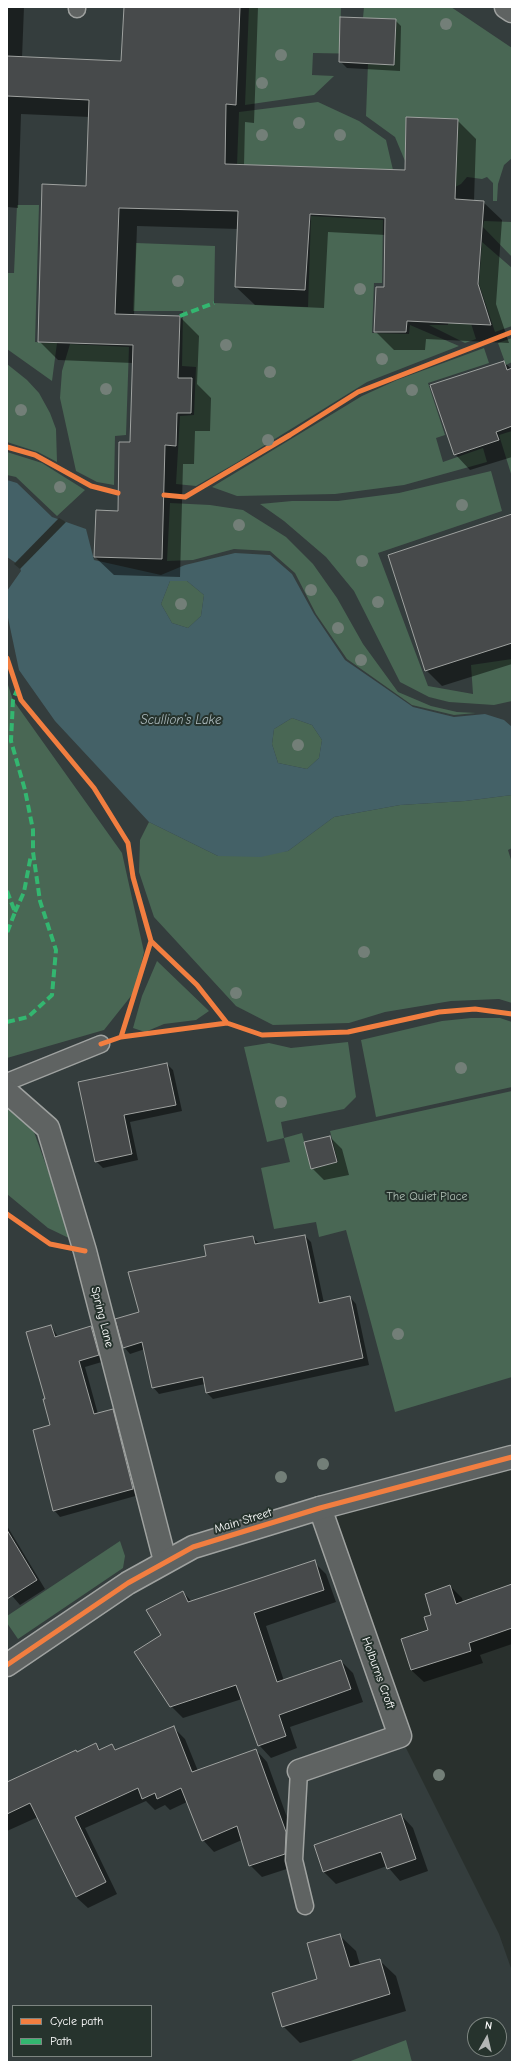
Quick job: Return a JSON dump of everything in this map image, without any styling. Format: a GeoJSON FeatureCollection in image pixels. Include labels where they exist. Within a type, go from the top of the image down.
{"type":"FeatureCollection","features":[{"type":"Feature","properties":{"kind":"street"},"geometry":{"type":"LineString","coordinates":[[506,7],[512,11]]}},
{"type":"Feature","properties":{"kind":"street","name":"Spring Lane"},"geometry":{"type":"LineString","coordinates":[[7,1092],[48,1128],[85,1251],[165,1561]]}},
{"type":"Feature","properties":{"kind":"street","name":"Main Street"},"geometry":{"type":"LineString","coordinates":[[7,1665],[128,1583],[165,1561],[193,1547],[320,1508],[512,1457]]}},
{"type":"Feature","properties":{"kind":"street","name":"Holburns Croft"},"geometry":{"type":"LineString","coordinates":[[299,1771],[400,1736],[320,1508]]}},
{"type":"Feature","properties":{"kind":"lane"},"geometry":{"type":"LineString","coordinates":[[7,1082],[101,1044]]}},
{"type":"Feature","properties":{"kind":"lane"},"geometry":{"type":"LineString","coordinates":[[299,1771],[294,1860],[305,1906]]}},
{"type":"Feature","properties":{"kind":"shaded area"},"geometry":{"type":"Polygon","coordinates":[[[7,7],[512,7],[512,1457],[320,1508],[400,1736],[499,1934],[512,1971],[512,2062],[7,2062],[7,7]]]}},
{"type":"Feature","properties":{"kind":"green space"},"geometry":{"type":"Polygon","coordinates":[[[249,7],[341,7],[340,41],[368,54],[313,53],[312,75],[334,76],[314,95],[245,105],[249,7]]]}},
{"type":"Feature","properties":{"kind":"green space"},"geometry":{"type":"Polygon","coordinates":[[[364,7],[451,7],[512,48],[512,158],[504,165],[498,184],[497,201],[493,201],[493,183],[487,177],[482,179],[467,177],[461,184],[455,187],[458,119],[406,117],[405,161],[395,137],[366,116],[368,63],[394,64],[396,19],[363,18],[364,7]]]}},
{"type":"Feature","properties":{"kind":"green space"},"geometry":{"type":"Polygon","coordinates":[[[318,102],[359,121],[386,140],[393,170],[237,165],[239,112],[318,102]]]}},
{"type":"Feature","properties":{"kind":"green space"},"geometry":{"type":"Polygon","coordinates":[[[17,205],[39,205],[35,342],[57,343],[52,381],[7,349],[7,273],[14,273],[17,205]]]}},
{"type":"Feature","properties":{"kind":"green space"},"geometry":{"type":"Polygon","coordinates":[[[311,216],[383,220],[382,283],[374,283],[372,333],[409,334],[410,325],[459,346],[367,382],[196,486],[176,484],[180,416],[194,415],[196,367],[182,366],[183,311],[133,311],[136,243],[215,246],[214,303],[308,307],[311,216]]]}},
{"type":"Feature","properties":{"kind":"green space"},"geometry":{"type":"Polygon","coordinates":[[[484,221],[512,222],[512,257],[483,227],[484,221]]]}},
{"type":"Feature","properties":{"kind":"green space"},"geometry":{"type":"Polygon","coordinates":[[[482,242],[512,268],[512,326],[495,332],[479,284],[482,242]]]}},
{"type":"Feature","properties":{"kind":"green space"},"geometry":{"type":"Polygon","coordinates":[[[459,286],[476,339],[465,343],[429,325],[448,325],[450,288],[459,286]]]}},
{"type":"Feature","properties":{"kind":"green space"},"geometry":{"type":"Polygon","coordinates":[[[512,338],[512,362],[506,365],[498,343],[512,338]]]}},
{"type":"Feature","properties":{"kind":"green space"},"geometry":{"type":"Polygon","coordinates":[[[70,344],[129,347],[126,435],[115,436],[114,485],[97,482],[76,471],[60,398],[62,371],[70,344]]]}},
{"type":"Feature","properties":{"kind":"green space"},"geometry":{"type":"Polygon","coordinates":[[[484,348],[489,363],[428,383],[445,435],[436,438],[443,462],[483,448],[487,462],[404,485],[335,494],[237,496],[212,487],[362,396],[397,380],[484,348]]]}},
{"type":"Feature","properties":{"kind":"green space"},"geometry":{"type":"Polygon","coordinates":[[[7,364],[27,380],[39,393],[50,413],[56,429],[57,462],[38,452],[7,442],[7,364]]]}},
{"type":"Feature","properties":{"kind":"green space"},"geometry":{"type":"Polygon","coordinates":[[[512,431],[512,477],[499,435],[512,431]]]}},
{"type":"Feature","properties":{"kind":"green space"},"geometry":{"type":"Polygon","coordinates":[[[7,452],[42,463],[85,490],[57,516],[16,477],[7,475],[7,452]]]}},
{"type":"Feature","properties":{"kind":"green space"},"geometry":{"type":"Polygon","coordinates":[[[491,471],[502,511],[378,553],[428,686],[473,694],[471,665],[512,659],[512,701],[494,705],[449,702],[429,697],[400,682],[354,591],[326,557],[284,521],[260,504],[292,501],[338,501],[399,493],[491,471]]]}},
{"type":"Feature","properties":{"kind":"green space"},"geometry":{"type":"Polygon","coordinates":[[[170,503],[210,505],[243,510],[286,537],[313,564],[337,598],[363,644],[398,692],[431,706],[457,712],[476,713],[454,715],[412,705],[347,659],[316,614],[295,573],[270,551],[234,549],[193,560],[167,561],[170,503]]]}},
{"type":"Feature","properties":{"kind":"green space"},"geometry":{"type":"Polygon","coordinates":[[[170,581],[187,581],[204,595],[201,616],[188,628],[172,623],[161,604],[170,581]]]}},
{"type":"Feature","properties":{"kind":"green space"},"geometry":{"type":"Polygon","coordinates":[[[7,682],[13,700],[122,853],[144,952],[135,991],[104,1030],[7,1058],[7,682]]]}},
{"type":"Feature","properties":{"kind":"green space"},"geometry":{"type":"Polygon","coordinates":[[[292,718],[312,725],[322,740],[319,758],[307,769],[278,763],[272,744],[274,729],[292,718]]]}},
{"type":"Feature","properties":{"kind":"green space"},"geometry":{"type":"Polygon","coordinates":[[[512,795],[512,848],[508,850],[512,863],[512,1003],[499,999],[451,1001],[385,1012],[349,1023],[273,1025],[236,1006],[154,917],[139,872],[140,840],[149,822],[218,856],[288,851],[334,817],[400,805],[465,801],[512,795]]]}},
{"type":"Feature","properties":{"kind":"green space"},"geometry":{"type":"Polygon","coordinates":[[[157,961],[209,1011],[196,1020],[164,1024],[145,1032],[133,1028],[142,996],[157,961]]]}},
{"type":"Feature","properties":{"kind":"green space"},"geometry":{"type":"Polygon","coordinates":[[[471,1018],[500,1018],[512,1022],[512,1087],[376,1117],[361,1040],[442,1021],[471,1018]]]}},
{"type":"Feature","properties":{"kind":"green space"},"geometry":{"type":"Polygon","coordinates":[[[348,1042],[356,1097],[344,1109],[281,1122],[284,1138],[267,1142],[244,1047],[269,1043],[291,1048],[348,1042]]]}},
{"type":"Feature","properties":{"kind":"green space","name":"The Quiet Place"},"geometry":{"type":"Polygon","coordinates":[[[512,1091],[512,1377],[395,1412],[346,1230],[319,1237],[316,1222],[274,1229],[261,1168],[290,1162],[284,1138],[302,1133],[311,1169],[338,1162],[330,1131],[512,1091]]]}},
{"type":"Feature","properties":{"kind":"green space"},"geometry":{"type":"Polygon","coordinates":[[[7,1108],[34,1132],[73,1240],[48,1228],[7,1194],[7,1108]]]}},
{"type":"Feature","properties":{"kind":"green space"},"geometry":{"type":"Polygon","coordinates":[[[120,1541],[125,1556],[123,1568],[18,1639],[7,1623],[7,1616],[120,1541]]]}},
{"type":"Feature","properties":{"kind":"green space"},"geometry":{"type":"Polygon","coordinates":[[[406,2040],[412,2062],[348,2062],[406,2040]]]}},
{"type":"Feature","properties":{"kind":"water","name":"Scullion's Lake"},"geometry":{"type":"Polygon","coordinates":[[[7,480],[17,483],[52,517],[86,529],[94,560],[161,575],[185,565],[235,553],[270,555],[292,574],[314,614],[345,660],[413,707],[454,717],[485,714],[504,720],[512,727],[512,795],[465,801],[400,805],[334,817],[288,851],[261,857],[218,856],[149,822],[55,721],[19,670],[7,613],[7,591],[21,571],[19,565],[7,557],[7,480]],[[170,581],[161,604],[172,623],[188,628],[201,616],[204,595],[187,581],[170,581]],[[292,718],[274,729],[272,744],[278,763],[307,769],[319,758],[322,740],[312,725],[292,718]]]}},
{"type":"Feature","properties":{"kind":"pier"},"geometry":{"type":"Polygon","coordinates":[[[59,518],[66,522],[20,569],[14,564],[59,518]]]}},
{"type":"Feature","properties":{"kind":"building"},"geometry":{"type":"Polygon","coordinates":[[[124,7],[240,7],[236,105],[226,104],[225,164],[405,170],[406,117],[458,119],[455,199],[484,201],[478,284],[491,325],[407,321],[406,332],[374,332],[376,287],[384,287],[385,218],[310,214],[305,290],[235,287],[238,211],[119,208],[115,314],[180,316],[178,378],[192,378],[191,413],[177,413],[176,446],[165,445],[162,559],[94,557],[96,510],[118,511],[119,442],[130,442],[133,345],[38,342],[42,184],[86,186],[89,100],[7,96],[7,56],[121,61],[124,7]]]}},
{"type":"Feature","properties":{"kind":"building"},"geometry":{"type":"Polygon","coordinates":[[[340,17],[396,19],[394,65],[339,62],[340,17]]]}},
{"type":"Feature","properties":{"kind":"building"},"geometry":{"type":"Polygon","coordinates":[[[504,361],[507,370],[512,368],[512,426],[496,432],[499,440],[454,455],[430,385],[504,361]]]}},
{"type":"Feature","properties":{"kind":"building"},"geometry":{"type":"Polygon","coordinates":[[[512,514],[512,643],[425,671],[388,555],[512,514]]]}},
{"type":"Feature","properties":{"kind":"building"},"geometry":{"type":"Polygon","coordinates":[[[167,1063],[176,1105],[124,1115],[132,1154],[95,1162],[78,1082],[167,1063]]]}},
{"type":"Feature","properties":{"kind":"building"},"geometry":{"type":"Polygon","coordinates":[[[330,1136],[337,1162],[311,1169],[304,1142],[330,1136]]]}},
{"type":"Feature","properties":{"kind":"building"},"geometry":{"type":"Polygon","coordinates":[[[305,1235],[319,1303],[350,1296],[363,1358],[206,1393],[203,1377],[152,1388],[142,1342],[123,1348],[115,1319],[139,1312],[128,1272],[206,1256],[204,1245],[253,1236],[255,1244],[305,1235]]]}},
{"type":"Feature","properties":{"kind":"building"},"geometry":{"type":"Polygon","coordinates":[[[51,1325],[55,1337],[91,1326],[99,1355],[79,1361],[94,1414],[113,1409],[133,1489],[53,1511],[33,1430],[50,1425],[43,1399],[45,1399],[26,1332],[51,1325]]]}},
{"type":"Feature","properties":{"kind":"building"},"geometry":{"type":"Polygon","coordinates":[[[7,1530],[37,1580],[7,1599],[7,1530]]]}},
{"type":"Feature","properties":{"kind":"building"},"geometry":{"type":"Polygon","coordinates":[[[315,1560],[324,1590],[254,1613],[277,1682],[341,1660],[351,1689],[279,1715],[286,1736],[258,1746],[236,1685],[170,1707],[134,1652],[161,1635],[146,1610],[183,1591],[188,1602],[315,1560]]]}},
{"type":"Feature","properties":{"kind":"building"},"geometry":{"type":"Polygon","coordinates":[[[512,1584],[512,1628],[469,1643],[471,1651],[411,1670],[401,1639],[428,1630],[424,1617],[431,1615],[425,1594],[450,1585],[456,1604],[512,1584]]]}},
{"type":"Feature","properties":{"kind":"building"},"geometry":{"type":"Polygon","coordinates":[[[174,1726],[192,1772],[256,1749],[286,1832],[285,1854],[249,1866],[237,1826],[202,1841],[181,1788],[157,1799],[155,1793],[142,1799],[138,1788],[75,1817],[106,1882],[76,1897],[30,1803],[7,1814],[7,1782],[76,1750],[77,1752],[96,1743],[99,1750],[112,1744],[115,1750],[174,1726]]]}},
{"type":"Feature","properties":{"kind":"building"},"geometry":{"type":"Polygon","coordinates":[[[401,1814],[416,1859],[387,1869],[381,1852],[323,1872],[314,1845],[401,1814]]]}},
{"type":"Feature","properties":{"kind":"building"},"geometry":{"type":"Polygon","coordinates":[[[340,1934],[350,1967],[380,1959],[390,1994],[282,2027],[272,1993],[317,1979],[307,1943],[340,1934]]]}},
{"type":"Feature","properties":{"kind":"marked path"},"geometry":{"type":"LineString","coordinates":[[180,316],[214,303]]}},
{"type":"Feature","properties":{"kind":"marked path"},"geometry":{"type":"LineString","coordinates":[[7,1022],[28,1017],[52,995],[56,950],[40,901],[33,852],[33,830],[25,790],[11,741],[13,700],[17,690]]}},
{"type":"Feature","properties":{"kind":"marked path"},"geometry":{"type":"LineString","coordinates":[[15,912],[24,892],[31,855]]}},
{"type":"Feature","properties":{"kind":"marked path"},"geometry":{"type":"LineString","coordinates":[[7,891],[15,912],[7,933]]}},
{"type":"Feature","properties":{"kind":"cycle path"},"geometry":{"type":"LineString","coordinates":[[164,495],[185,497],[290,435],[358,392],[512,332]]}},
{"type":"Feature","properties":{"kind":"cycle path"},"geometry":{"type":"LineString","coordinates":[[7,447],[35,455],[91,486],[118,493]]}},
{"type":"Feature","properties":{"kind":"cycle path"},"geometry":{"type":"LineString","coordinates":[[7,658],[21,700],[94,788],[128,843],[133,877],[151,941],[197,985],[227,1023]]}},
{"type":"Feature","properties":{"kind":"cycle path"},"geometry":{"type":"LineString","coordinates":[[121,1037],[151,941]]}},
{"type":"Feature","properties":{"kind":"cycle path"},"geometry":{"type":"LineString","coordinates":[[101,1044],[121,1037],[227,1023],[262,1035],[348,1032],[439,1012],[475,1009],[512,1014]]}},
{"type":"Feature","properties":{"kind":"cycle path"},"geometry":{"type":"LineString","coordinates":[[7,1214],[50,1244],[85,1251]]}},
{"type":"Feature","properties":{"kind":"cycle path"},"geometry":{"type":"LineString","coordinates":[[7,1665],[128,1583],[193,1547],[320,1508],[512,1457]]}}]}
